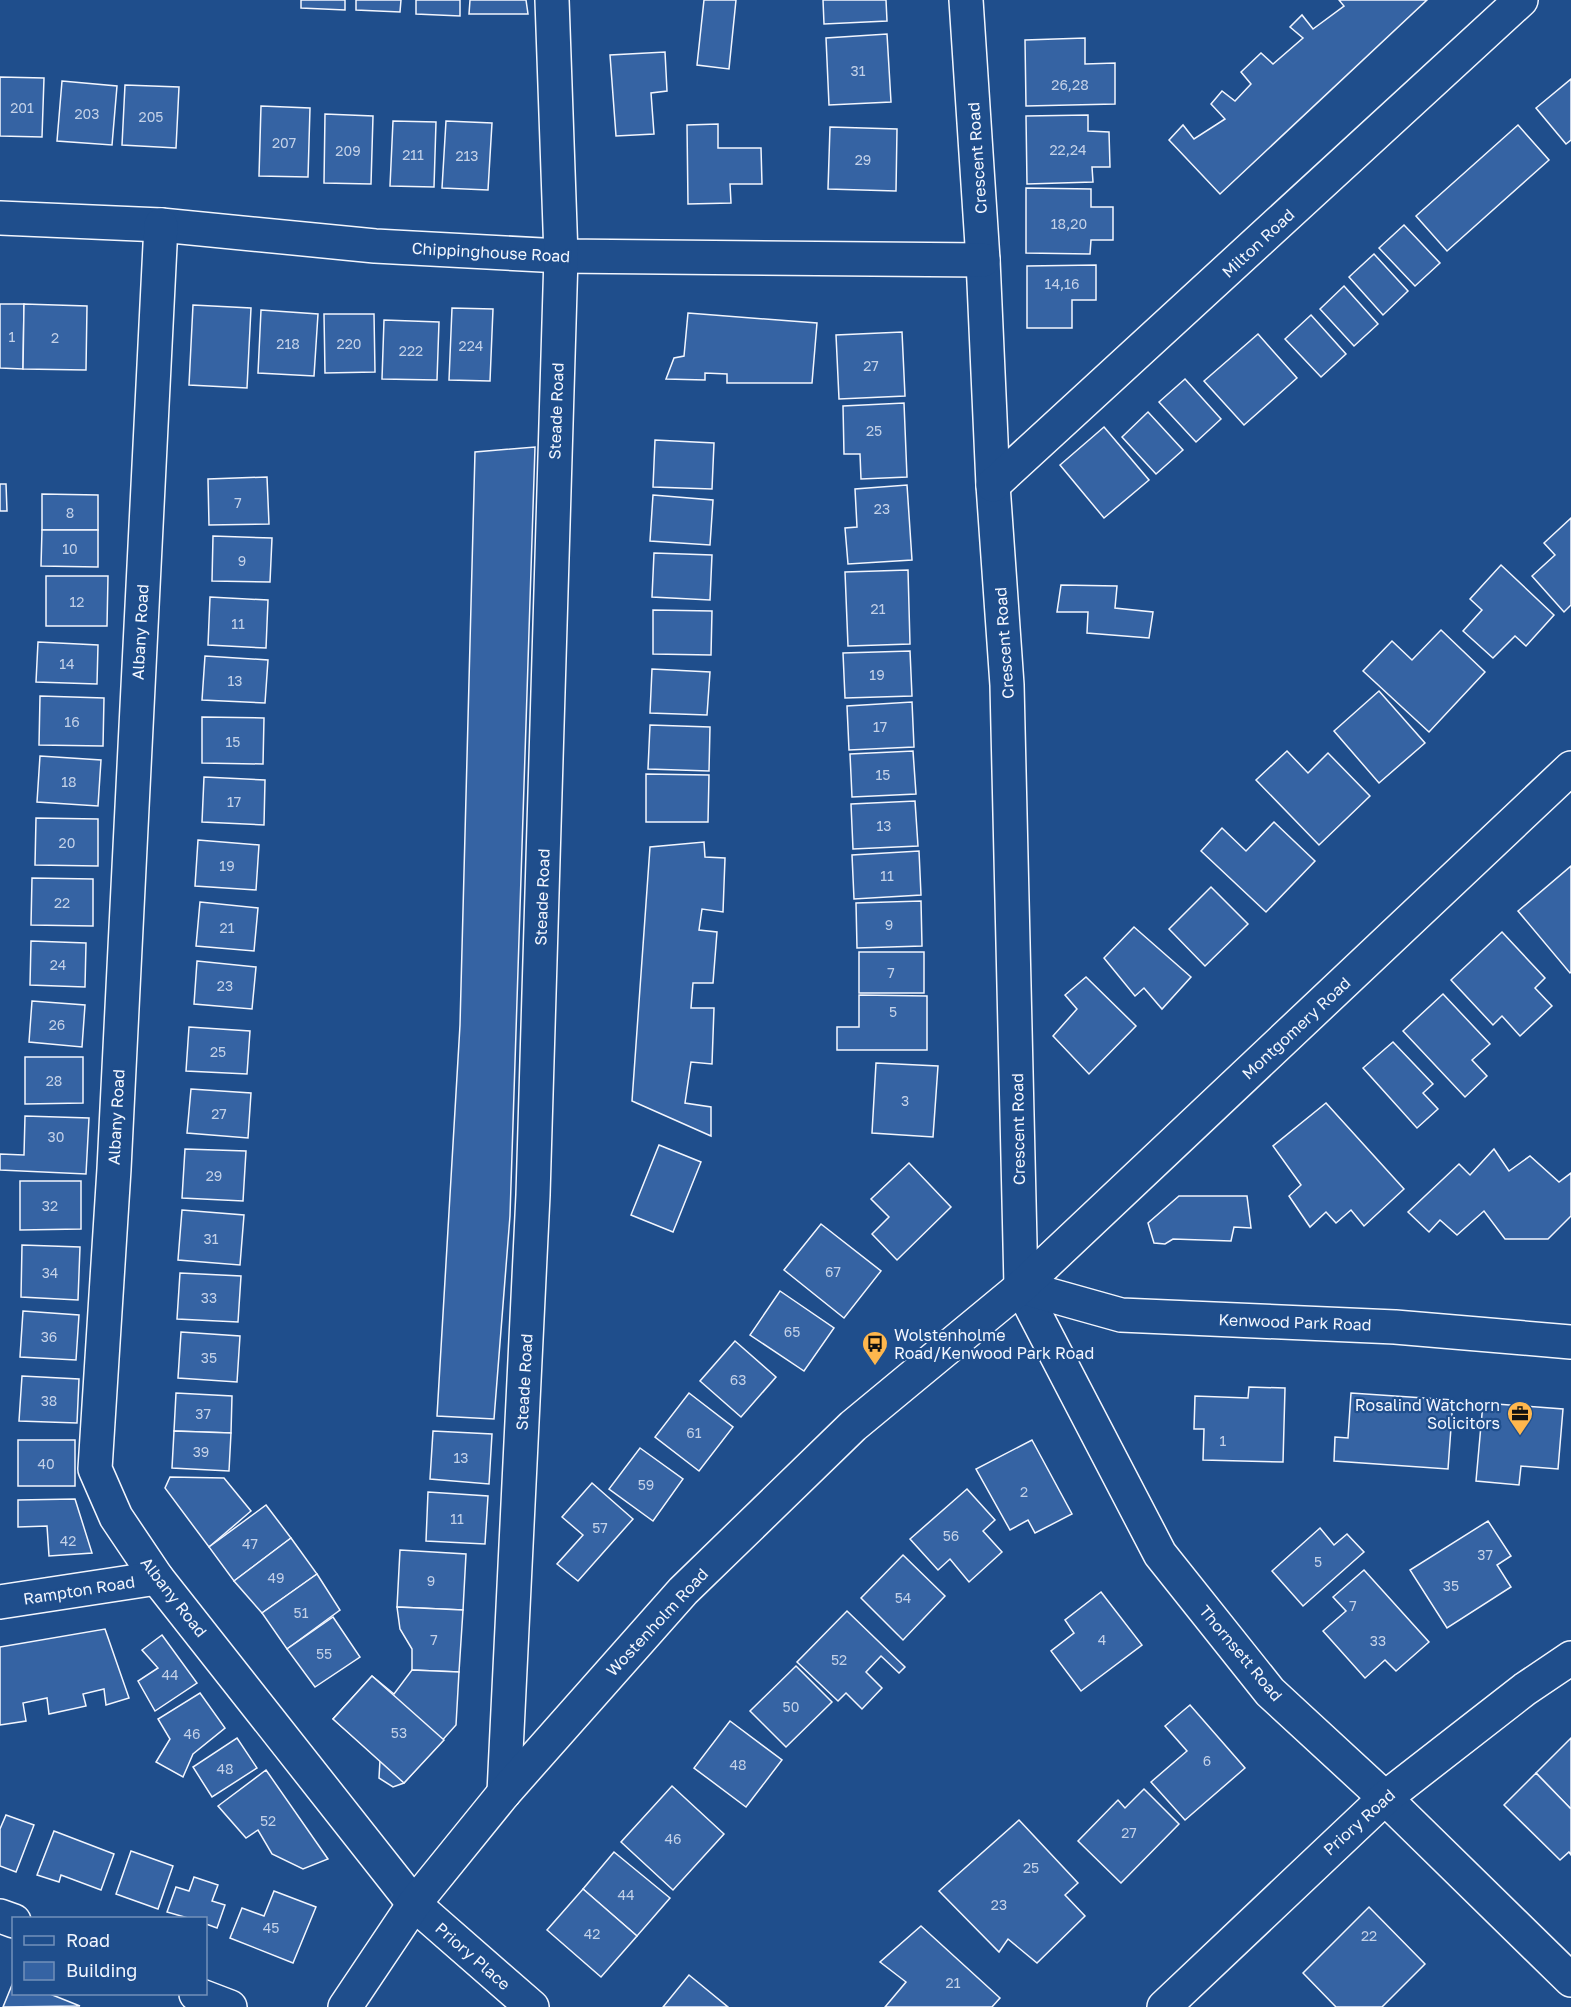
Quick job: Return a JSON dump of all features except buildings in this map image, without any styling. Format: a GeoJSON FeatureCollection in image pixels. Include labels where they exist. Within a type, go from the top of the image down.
{"type":"FeatureCollection","features":[{"type":"Feature","properties":{"kind":"street","name":"Steade Road"},"geometry":{"type":"LineString","coordinates":[[504,1793],[533,1195],[561,256],[552,0]]}},
{"type":"Feature","properties":{"kind":"street","name":"Crescent Road"},"geometry":{"type":"LineString","coordinates":[[966,0],[983,260],[993,485],[1007,685],[1021,1287]]}},
{"type":"Feature","properties":{"kind":"street","name":"Milton Road"},"geometry":{"type":"LineString","coordinates":[[993,485],[1521,0]]}},
{"type":"Feature","properties":{"kind":"street","name":"Chippinghouse Road"},"geometry":{"type":"LineString","coordinates":[[0,218],[161,225],[375,246],[561,256],[983,260]]}},
{"type":"Feature","properties":{"kind":"street","name":"Albany Road"},"geometry":{"type":"LineString","coordinates":[[161,225],[113,1181],[95,1469],[116,1517],[157,1578],[414,1904]]}},
{"type":"Feature","properties":{"kind":"street","name":"Montgomery Road"},"geometry":{"type":"LineString","coordinates":[[1021,1287],[1571,768]]}},
{"type":"Feature","properties":{"kind":"street","name":"Wostenholm Road"},"geometry":{"type":"LineString","coordinates":[[345,2007],[414,1904],[504,1793],[683,1591],[853,1426],[1021,1287]]}},
{"type":"Feature","properties":{"kind":"street","name":"Kenwood Park Road"},"geometry":{"type":"LineString","coordinates":[[1021,1287],[1121,1315],[1395,1327],[1571,1342]]}},
{"type":"Feature","properties":{"kind":"street","name":"Thornsett Road"},"geometry":{"type":"LineString","coordinates":[[1021,1287],[1160,1554],[1270,1692],[1385,1798],[1571,1980]]}},
{"type":"Feature","properties":{"kind":"street","name":"Rampton Road"},"geometry":{"type":"LineString","coordinates":[[0,1602],[157,1578]]}},
{"type":"Feature","properties":{"kind":"street","name":"Priory Road"},"geometry":{"type":"LineString","coordinates":[[1164,2007],[1385,1798],[1524,1689],[1571,1658]]}},
{"type":"Feature","properties":{"kind":"street","name":"Priory Place"},"geometry":{"type":"LineString","coordinates":[[414,1904],[532,2007]]}},
{"type":"Feature","properties":{"kind":"street"},"geometry":{"type":"LineString","coordinates":[[199,1995],[230,2007]]}},
{"type":"Feature","properties":{"kind":"place","name":"Wolstenholme Road/Kenwood Park Road"},"geometry":{"type":"Point","coordinates":[875,1367]}},
{"type":"Feature","properties":{"kind":"place","name":"Rosalind Watchorn Solicitors"},"geometry":{"type":"Point","coordinates":[1520,1437]}}]}
